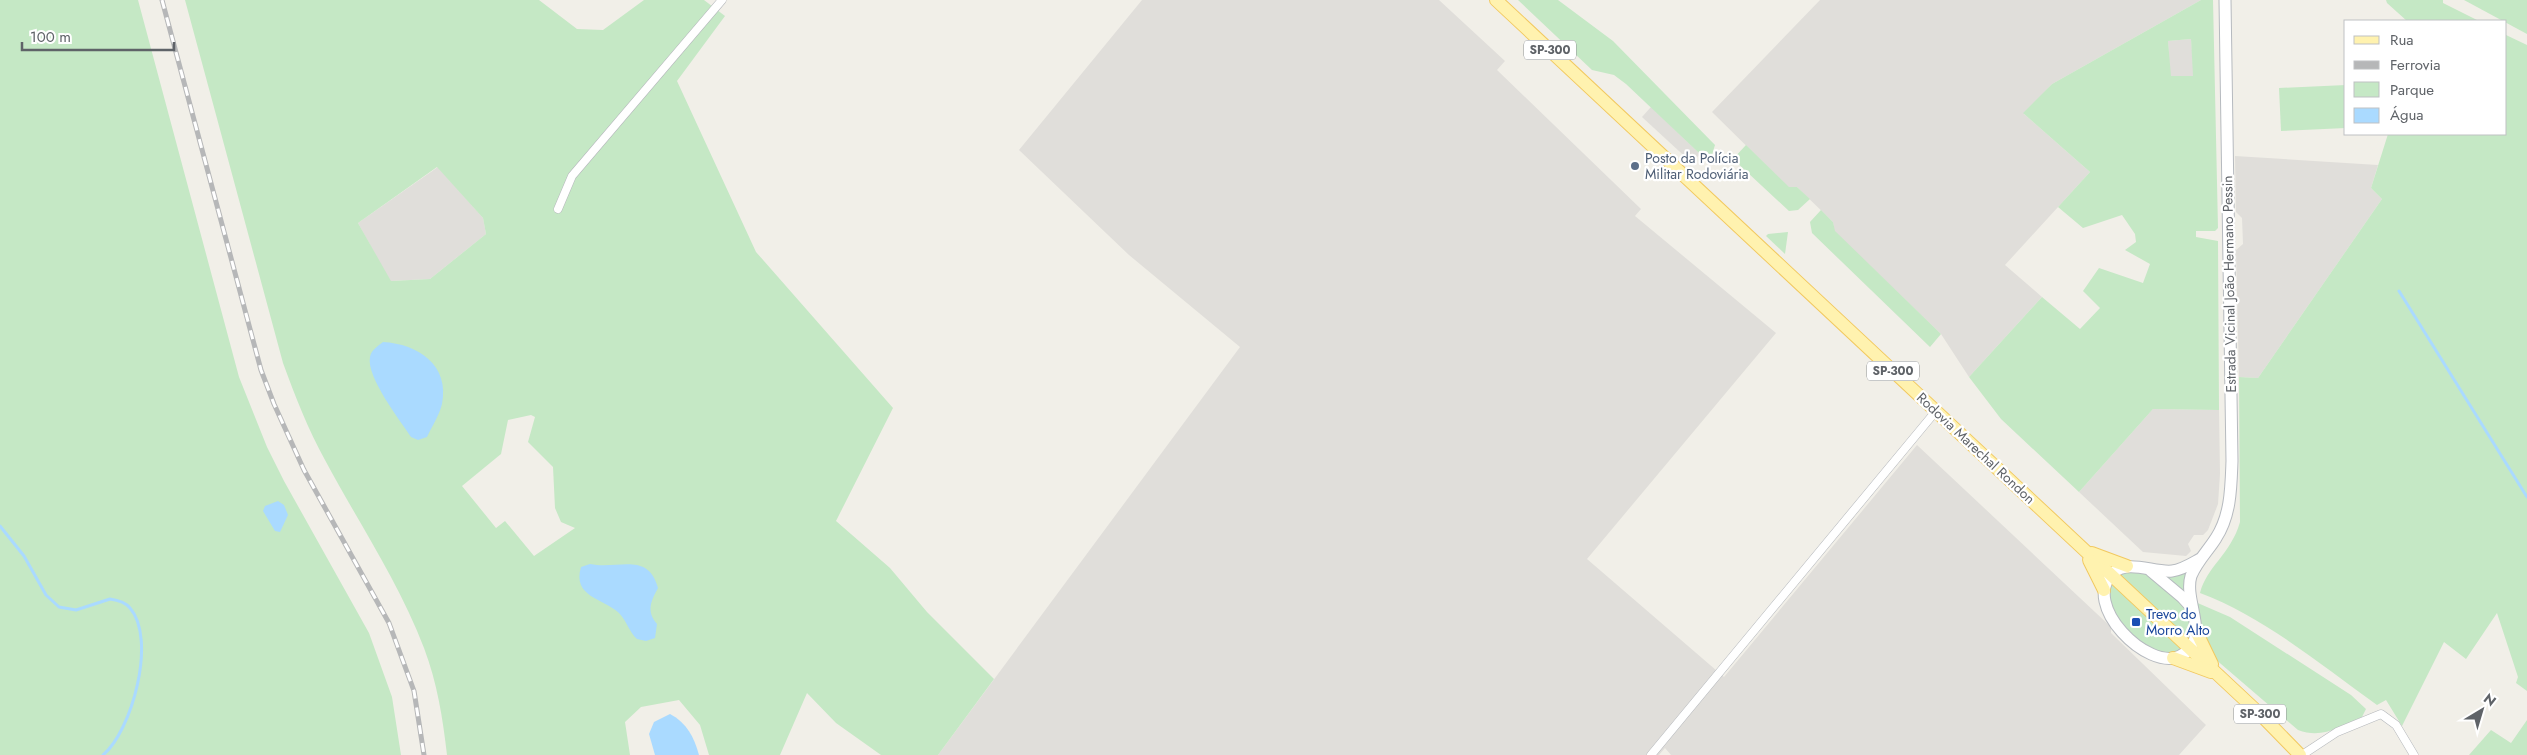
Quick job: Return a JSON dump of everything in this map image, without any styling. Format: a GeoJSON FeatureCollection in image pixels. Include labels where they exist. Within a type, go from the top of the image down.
{"type":"FeatureCollection","features":[{"type":"Feature","properties":{"kind":"main road","name":"Rodovia Marechal Rondon"},"geometry":{"type":"LineString","coordinates":[[1496,0],[2190,648],[2301,755]]}},
{"type":"Feature","properties":{"kind":"main road","name":"Estrada Vicinal João Hermano Pessin"},"geometry":{"type":"LineString","coordinates":[[2197,632],[2192,608],[2190,582],[2200,559],[2216,539],[2224,522],[2229,503],[2231,482],[2226,0]]}},
{"type":"Feature","properties":{"kind":"main road"},"geometry":{"type":"LineString","coordinates":[[2083,549],[2127,566]]}},
{"type":"Feature","properties":{"kind":"main road"},"geometry":{"type":"LineString","coordinates":[[2083,549],[2104,590],[2107,609],[2121,630],[2150,653],[2173,658],[2218,675]]}},
{"type":"Feature","properties":{"kind":"main road","name":"Estrada Vicinal João Hermano Pessin"},"geometry":{"type":"LineString","coordinates":[[2127,566],[2150,570],[2174,571],[2200,559]]}},
{"type":"Feature","properties":{"kind":"main road"},"geometry":{"type":"LineString","coordinates":[[2104,590],[2111,575],[2127,566]]}},
{"type":"Feature","properties":{"kind":"main road"},"geometry":{"type":"LineString","coordinates":[[2150,570],[2162,578],[2192,608]]}},
{"type":"Feature","properties":{"kind":"main road"},"geometry":{"type":"LineString","coordinates":[[2173,658],[2182,655],[2190,648],[2197,632]]}},
{"type":"Feature","properties":{"kind":"main road"},"geometry":{"type":"LineString","coordinates":[[2197,632],[2218,675]]}},
{"type":"Feature","properties":{"kind":"street"},"geometry":{"type":"LineString","coordinates":[[558,208],[572,176],[722,0]]}},
{"type":"Feature","properties":{"kind":"street"},"geometry":{"type":"LineString","coordinates":[[1651,755],[1936,411]]}},
{"type":"Feature","properties":{"kind":"street"},"geometry":{"type":"LineString","coordinates":[[2301,755],[2338,732],[2381,714],[2396,725],[2414,755]]}},
{"type":"Feature","properties":{"kind":"shaded area"},"geometry":{"type":"Polygon","coordinates":[[[1142,0],[1439,0],[1505,61],[1497,70],[1641,209],[1635,216],[1776,333],[1587,559],[1724,677],[1917,445],[2111,627],[2111,633],[2206,725],[2179,755],[1671,755],[1665,748],[1659,755],[938,755],[1240,347],[1129,255],[1019,150],[1142,0]]]}},
{"type":"Feature","properties":{"kind":"shaded area"},"geometry":{"type":"Polygon","coordinates":[[[1820,0],[2201,0],[2052,84],[2024,114],[2090,172],[2005,265],[2042,297],[1969,377],[1941,334],[1834,231],[1833,222],[1797,187],[1789,188],[1712,112],[1820,0]]]}},
{"type":"Feature","properties":{"kind":"shaded area"},"geometry":{"type":"Polygon","coordinates":[[[2191,39],[2194,76],[2170,76],[2168,41],[2191,39]]]}},
{"type":"Feature","properties":{"kind":"shaded area"},"geometry":{"type":"Polygon","coordinates":[[[1651,107],[1700,154],[1692,163],[1642,117],[1651,107]]]}},
{"type":"Feature","properties":{"kind":"shaded area"},"geometry":{"type":"Polygon","coordinates":[[[2235,156],[2378,165],[2371,188],[2382,199],[2258,378],[2239,377],[2236,250],[2243,244],[2242,218],[2236,212],[2235,156]]]}},
{"type":"Feature","properties":{"kind":"shaded area"},"geometry":{"type":"Polygon","coordinates":[[[438,167],[483,218],[486,234],[430,279],[390,281],[358,223],[438,167]]]}},
{"type":"Feature","properties":{"kind":"shaded area"},"geometry":{"type":"Polygon","coordinates":[[[2153,409],[2219,410],[2220,474],[2218,504],[2208,530],[2203,535],[2194,535],[2188,544],[2191,551],[2186,556],[2143,552],[2079,492],[2153,409]]]}},
{"type":"Feature","properties":{"kind":"green space"},"geometry":{"type":"Polygon","coordinates":[[[0,0],[138,0],[239,377],[267,447],[284,481],[369,633],[392,697],[401,755],[0,755],[0,0]]]}},
{"type":"Feature","properties":{"kind":"green space"},"geometry":{"type":"Polygon","coordinates":[[[185,0],[539,0],[577,29],[603,30],[644,0],[704,0],[725,16],[677,81],[756,252],[893,408],[836,521],[890,568],[927,612],[994,679],[938,755],[881,755],[836,723],[807,693],[780,755],[709,755],[700,725],[679,700],[641,707],[625,722],[630,755],[447,755],[436,687],[429,661],[414,624],[403,600],[319,448],[302,412],[283,363],[185,0]],[[437,167],[358,223],[391,281],[430,279],[486,234],[483,218],[437,167]],[[531,415],[508,420],[501,454],[462,486],[496,528],[505,521],[534,556],[575,528],[561,522],[555,508],[553,467],[528,442],[535,417],[531,415]]]}},
{"type":"Feature","properties":{"kind":"green space"},"geometry":{"type":"Polygon","coordinates":[[[1518,0],[1558,0],[1613,41],[1715,145],[1711,158],[1706,158],[1700,154],[1614,75],[1592,70],[1518,0]]]}},
{"type":"Feature","properties":{"kind":"green space"},"geometry":{"type":"Polygon","coordinates":[[[2201,0],[2213,0],[2218,228],[2215,231],[2196,231],[2196,237],[2218,241],[2219,410],[2153,409],[2079,492],[2001,419],[1969,377],[2042,297],[2080,329],[2100,308],[2083,291],[2099,268],[2143,283],[2150,264],[2125,250],[2136,242],[2135,234],[2122,215],[2083,228],[2058,207],[2090,172],[2023,113],[2052,84],[2201,0]],[[2191,39],[2168,41],[2171,76],[2193,76],[2191,39]]]}},
{"type":"Feature","properties":{"kind":"green space"},"geometry":{"type":"Polygon","coordinates":[[[2386,0],[2443,0],[2443,3],[2477,20],[2406,20],[2386,0]]]}},
{"type":"Feature","properties":{"kind":"green space"},"geometry":{"type":"Polygon","coordinates":[[[2464,0],[2527,0],[2527,34],[2507,23],[2507,20],[2501,20],[2464,0]]]}},
{"type":"Feature","properties":{"kind":"green space"},"geometry":{"type":"Polygon","coordinates":[[[2507,35],[2527,45],[2527,691],[2516,683],[2518,677],[2497,613],[2466,659],[2444,642],[2402,726],[2386,700],[2377,705],[2269,628],[2224,603],[2200,593],[2208,575],[2231,543],[2240,522],[2239,377],[2258,378],[2382,199],[2371,188],[2388,135],[2507,135],[2507,35]]]}},
{"type":"Feature","properties":{"kind":"green space"},"geometry":{"type":"Polygon","coordinates":[[[2344,85],[2344,128],[2281,131],[2279,88],[2344,85]]]}},
{"type":"Feature","properties":{"kind":"green space"},"geometry":{"type":"Polygon","coordinates":[[[1746,145],[1789,187],[1797,187],[1810,199],[1798,210],[1789,211],[1733,159],[1746,145]]]}},
{"type":"Feature","properties":{"kind":"green space"},"geometry":{"type":"Polygon","coordinates":[[[1821,210],[1833,222],[1835,231],[1941,334],[1930,347],[1812,233],[1810,222],[1821,210]]]}},
{"type":"Feature","properties":{"kind":"green space"},"geometry":{"type":"Polygon","coordinates":[[[1788,232],[1785,254],[1766,236],[1768,234],[1788,232]]]}},
{"type":"Feature","properties":{"kind":"green space","name":"Trevo do Morro Alto"},"geometry":{"type":"Polygon","coordinates":[[[2192,568],[2192,638],[2178,652],[2170,654],[2149,648],[2128,633],[2109,609],[2110,585],[2123,572],[2192,568]]]}},
{"type":"Feature","properties":{"kind":"green space"},"geometry":{"type":"Polygon","coordinates":[[[2193,601],[2230,617],[2351,695],[2366,709],[2362,717],[2331,731],[2315,733],[2298,730],[2214,658],[2202,639],[2193,601]]]}},
{"type":"Feature","properties":{"kind":"green space"},"geometry":{"type":"Polygon","coordinates":[[[2527,720],[2527,755],[2469,755],[2491,730],[2511,743],[2527,720]]]}},
{"type":"Feature","properties":{"kind":"water"},"geometry":{"type":"Polygon","coordinates":[[[383,342],[408,347],[419,352],[429,359],[441,378],[443,390],[442,404],[427,437],[418,440],[411,437],[378,387],[370,365],[370,357],[375,348],[383,342]]]}},
{"type":"Feature","properties":{"kind":"water"},"geometry":{"type":"Polygon","coordinates":[[[278,501],[284,505],[288,515],[280,532],[275,531],[263,511],[265,506],[278,501]]]}},
{"type":"Feature","properties":{"kind":"water"},"geometry":{"type":"Polygon","coordinates":[[[590,564],[631,564],[647,569],[658,588],[651,606],[652,615],[657,624],[655,638],[646,641],[637,639],[619,613],[585,591],[579,577],[581,567],[590,564]]]}},
{"type":"Feature","properties":{"kind":"water"},"geometry":{"type":"Polygon","coordinates":[[[670,714],[689,731],[699,755],[655,755],[649,734],[654,722],[670,714]]]}},
{"type":"Feature","properties":{"kind":"waterway"},"geometry":{"type":"LineString","coordinates":[[2399,291],[2527,497]]}},
{"type":"Feature","properties":{"kind":"waterway"},"geometry":{"type":"LineString","coordinates":[[0,526],[24,556],[46,595],[59,607],[76,610],[113,599],[128,606],[138,622],[141,641],[141,662],[137,684],[123,726],[114,743],[103,755]]}},
{"type":"Feature","properties":{"kind":"railway"},"geometry":{"type":"LineString","coordinates":[[162,0],[261,370],[304,470],[389,623],[414,691],[424,755]]}},
{"type":"Feature","properties":{"kind":"place","name":"Posto da Polícia Militar Rodoviária"},"geometry":{"type":"Point","coordinates":[1635,166]}},
{"type":"Feature","properties":{"kind":"place","name":"Trevo do Morro Alto"},"geometry":{"type":"Point","coordinates":[2136,622]}}]}
